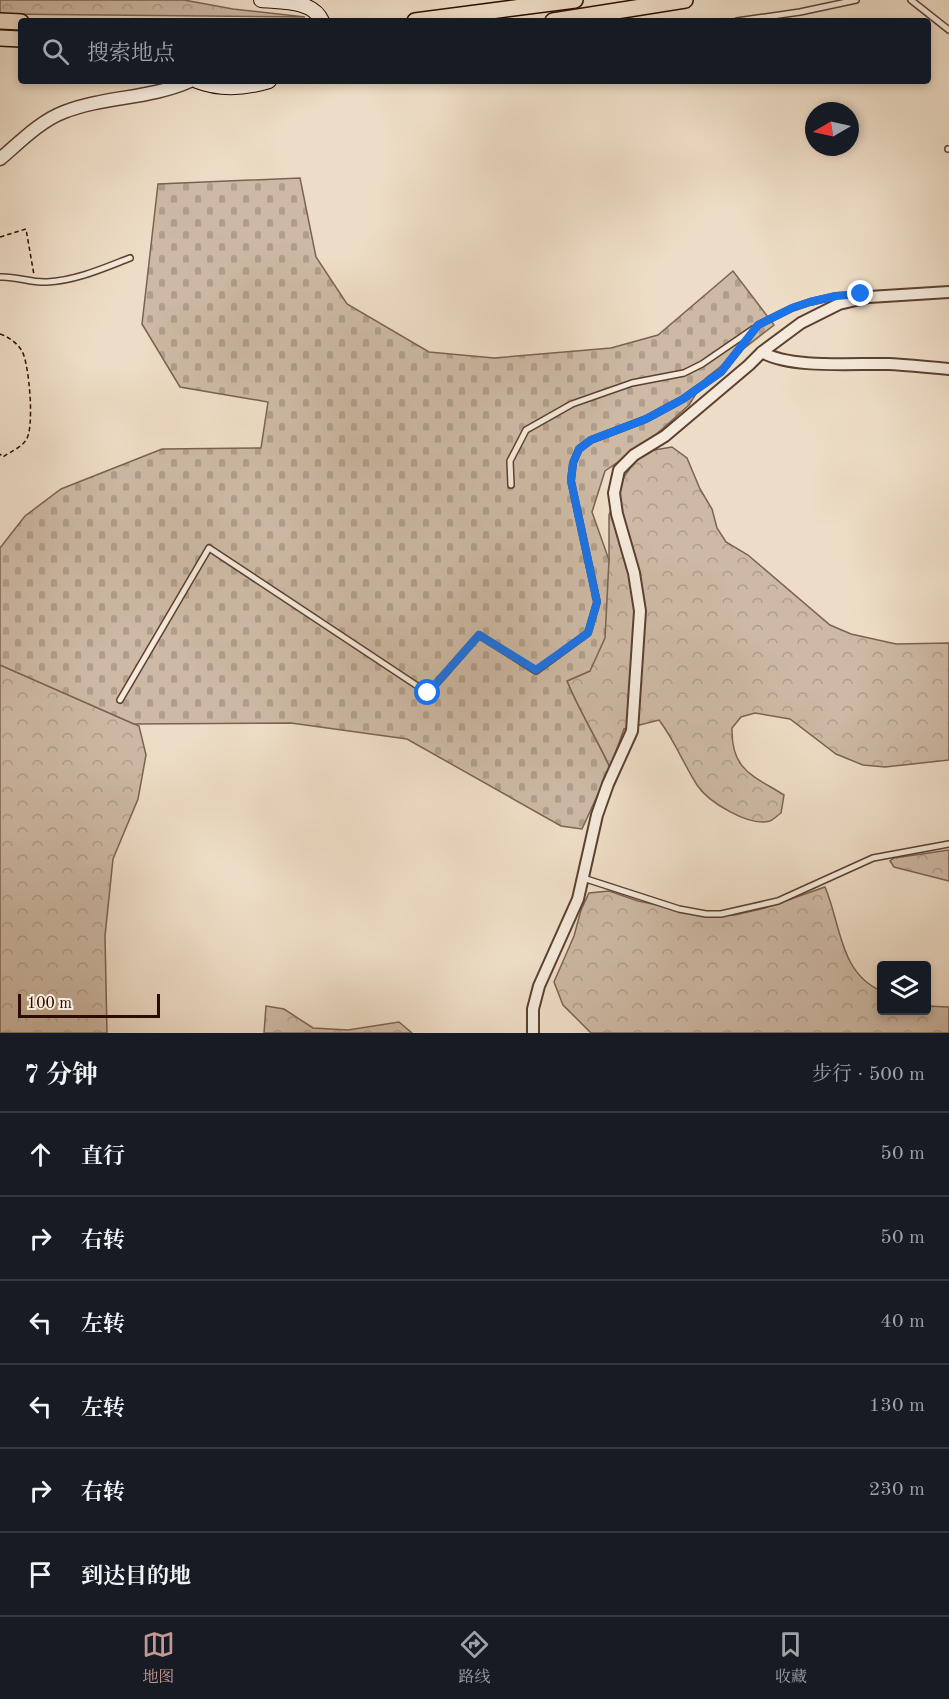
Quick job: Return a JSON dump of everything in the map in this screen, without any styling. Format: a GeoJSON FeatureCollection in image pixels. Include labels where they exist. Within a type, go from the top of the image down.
{"type":"FeatureCollection","features":[{"type":"Feature","properties":{"kind":"main road"},"geometry":{"type":"LineString","coordinates":[[261,0],[308,6],[316,11],[320,18]]}},
{"type":"Feature","properties":{"kind":"main road"},"geometry":{"type":"LineString","coordinates":[[438,18],[575,0]]}},
{"type":"Feature","properties":{"kind":"main road"},"geometry":{"type":"LineString","coordinates":[[572,18],[685,0]]}},
{"type":"Feature","properties":{"kind":"main road"},"geometry":{"type":"LineString","coordinates":[[0,21],[18,22]]}},
{"type":"Feature","properties":{"kind":"main road"},"geometry":{"type":"LineString","coordinates":[[0,38],[18,39]]}},
{"type":"Feature","properties":{"kind":"main road"},"geometry":{"type":"LineString","coordinates":[[212,84],[227,87],[255,84]]}},
{"type":"Feature","properties":{"kind":"street"},"geometry":{"type":"LineString","coordinates":[[0,159],[49,120],[63,112],[97,103],[163,91],[182,84]]}},
{"type":"Feature","properties":{"kind":"street"},"geometry":{"type":"LineString","coordinates":[[533,1033],[533,1009],[539,986],[578,899],[601,804],[632,731],[640,611],[634,573],[617,514],[614,493],[619,470],[634,455],[665,436],[762,352],[801,323],[839,304],[859,298],[949,292]]}},
{"type":"Feature","properties":{"kind":"street"},"geometry":{"type":"LineString","coordinates":[[762,352],[782,359],[812,362],[890,364],[949,369]]}},
{"type":"Feature","properties":{"kind":"lane"},"geometry":{"type":"LineString","coordinates":[[758,18],[856,0]]}},
{"type":"Feature","properties":{"kind":"lane"},"geometry":{"type":"LineString","coordinates":[[911,0],[949,30]]}},
{"type":"Feature","properties":{"kind":"lane"},"geometry":{"type":"LineString","coordinates":[[0,277],[48,282],[69,278],[130,258]]}},
{"type":"Feature","properties":{"kind":"lane"},"geometry":{"type":"LineString","coordinates":[[511,485],[510,461],[526,430],[572,404],[632,383],[684,373],[702,364],[758,325],[792,308],[836,296],[900,295]]}},
{"type":"Feature","properties":{"kind":"lane"},"geometry":{"type":"LineString","coordinates":[[120,700],[209,548],[428,693],[479,635],[536,670],[588,633],[597,602],[571,481],[573,463],[579,449],[591,440],[646,419],[683,399],[721,372],[758,325]]}},
{"type":"Feature","properties":{"kind":"lane"},"geometry":{"type":"LineString","coordinates":[[582,878],[679,909],[721,914],[778,901],[873,858],[949,844]]}},
{"type":"Feature","properties":{"kind":"path"},"geometry":{"type":"LineString","coordinates":[[0,237],[26,229],[35,282]]}},
{"type":"Feature","properties":{"kind":"path"},"geometry":{"type":"LineString","coordinates":[[0,334],[10,338],[23,352],[30,398],[31,424],[26,441],[3,457],[0,454]]}},
{"type":"Feature","properties":{"kind":"green space"},"geometry":{"type":"Polygon","coordinates":[[[0,0],[184,0],[233,9],[305,17],[0,14],[0,0]]]}},
{"type":"Feature","properties":{"kind":"green space"},"geometry":{"type":"Polygon","coordinates":[[[300,178],[316,257],[347,304],[429,352],[494,358],[611,348],[658,335],[733,271],[774,325],[706,378],[689,405],[650,440],[605,471],[592,512],[609,560],[605,638],[590,671],[567,681],[610,768],[582,829],[561,826],[407,739],[291,723],[134,724],[0,665],[0,548],[25,516],[61,489],[162,449],[261,448],[268,402],[180,387],[142,324],[158,184],[300,178]]]}},
{"type":"Feature","properties":{"kind":"green space"},"geometry":{"type":"Polygon","coordinates":[[[672,447],[687,458],[700,489],[712,509],[717,528],[726,542],[748,555],[830,625],[851,634],[896,644],[949,643],[949,760],[885,767],[863,765],[836,754],[790,719],[755,713],[741,717],[732,728],[735,753],[746,770],[753,776],[784,795],[781,813],[770,821],[761,822],[730,812],[702,792],[659,720],[624,729],[610,768],[567,681],[590,671],[609,560],[609,515],[621,481],[636,460],[654,450],[672,447]]]}},
{"type":"Feature","properties":{"kind":"green space"},"geometry":{"type":"Polygon","coordinates":[[[0,665],[139,726],[146,755],[138,799],[113,859],[105,936],[107,1033],[0,1033],[0,665]]]}},
{"type":"Feature","properties":{"kind":"green space"},"geometry":{"type":"Polygon","coordinates":[[[949,850],[949,881],[894,867],[890,861],[894,858],[949,850]]]}},
{"type":"Feature","properties":{"kind":"green space"},"geometry":{"type":"Polygon","coordinates":[[[825,887],[849,960],[867,983],[877,989],[877,1015],[931,1015],[931,1006],[949,1007],[949,1033],[591,1033],[563,1005],[554,982],[589,893],[609,891],[638,901],[711,916],[735,915],[765,908],[825,887]]]}},
{"type":"Feature","properties":{"kind":"green space"},"geometry":{"type":"Polygon","coordinates":[[[266,1006],[284,1009],[313,1028],[348,1030],[399,1022],[412,1033],[264,1033],[266,1006]]]}},
{"type":"Feature","properties":{"kind":"route"},"geometry":{"type":"LineString","coordinates":[[428,693],[479,635],[536,670],[588,633],[597,602],[571,481],[573,463],[579,449],[591,440],[646,419],[683,399],[721,372],[758,325],[774,316],[810,302],[846,294],[861,294]]}}]}
